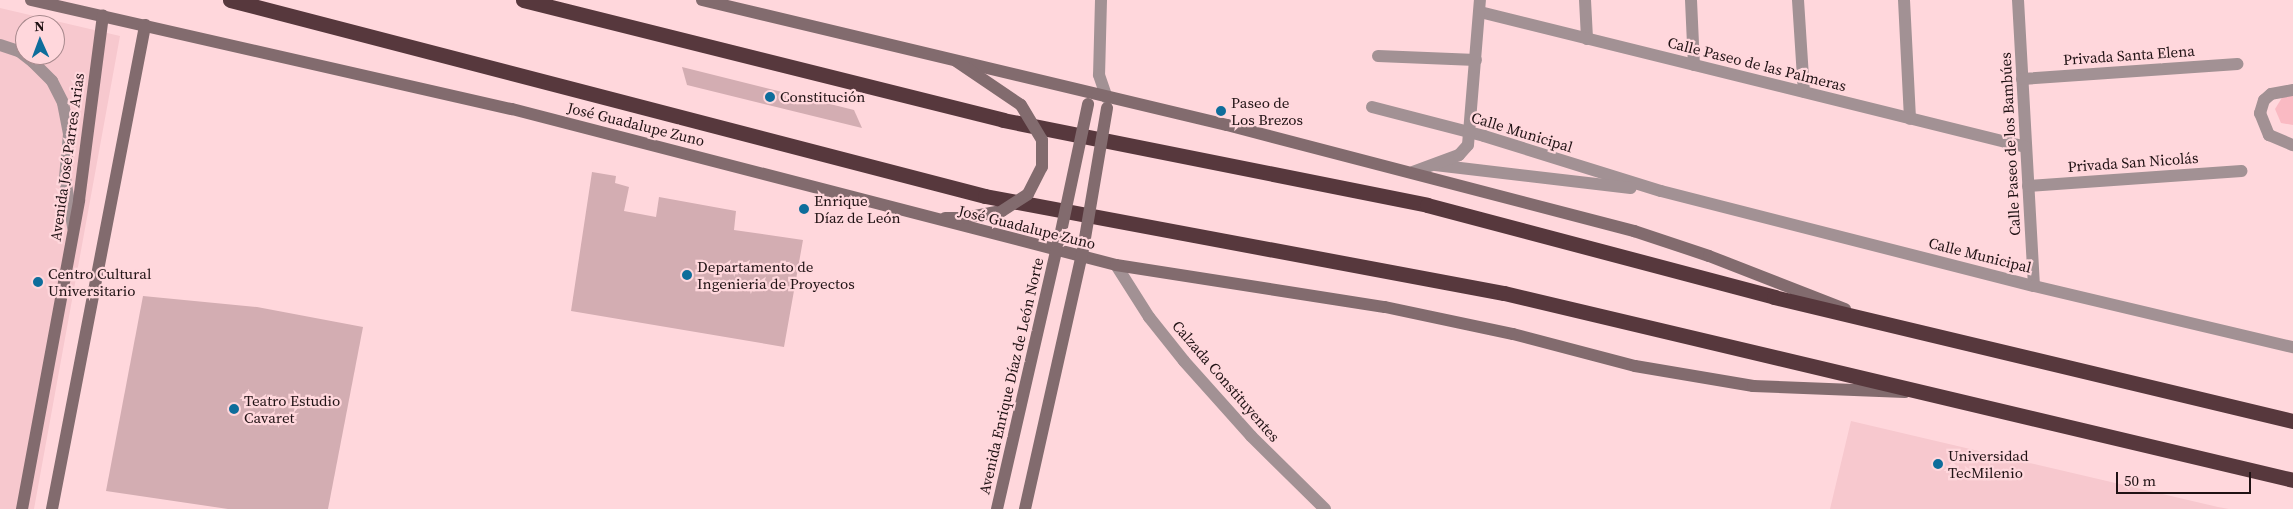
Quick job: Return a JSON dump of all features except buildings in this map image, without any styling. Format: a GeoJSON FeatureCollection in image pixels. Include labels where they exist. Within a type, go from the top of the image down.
{"type":"FeatureCollection","features":[{"type":"Feature","properties":{"kind":"highway"},"geometry":{"type":"LineString","coordinates":[[230,0],[985,196],[1504,293],[2293,480]]}},
{"type":"Feature","properties":{"kind":"highway"},"geometry":{"type":"LineString","coordinates":[[524,0],[1003,120],[1427,205],[1881,323],[2293,421]]}},
{"type":"Feature","properties":{"kind":"main road","name":"José Guadalupe Zuno"},"geometry":{"type":"LineString","coordinates":[[30,0],[512,109],[920,217],[1058,246],[1082,257],[1116,265],[1384,307],[1513,334],[1635,366],[1752,386],[1918,392]]}},
{"type":"Feature","properties":{"kind":"main road"},"geometry":{"type":"LineString","coordinates":[[702,0],[950,57],[1107,103],[1413,172],[1672,243],[1881,323]]}},
{"type":"Feature","properties":{"kind":"main road","name":"Avenida José Parres Arias"},"geometry":{"type":"LineString","coordinates":[[22,509],[73,230],[103,16]]}},
{"type":"Feature","properties":{"kind":"main road"},"geometry":{"type":"LineString","coordinates":[[52,509],[145,25]]}},
{"type":"Feature","properties":{"kind":"main road"},"geometry":{"type":"LineString","coordinates":[[920,217],[965,218],[1002,211],[1028,194],[1042,168],[1042,140],[1021,105],[950,57]]}},
{"type":"Feature","properties":{"kind":"main road","name":"Avenida Enrique Díaz de León Norte"},"geometry":{"type":"LineString","coordinates":[[997,509],[1058,246],[1089,98]]}},
{"type":"Feature","properties":{"kind":"main road"},"geometry":{"type":"LineString","coordinates":[[1025,509],[1082,257],[1107,103]]}},
{"type":"Feature","properties":{"kind":"street"},"geometry":{"type":"LineString","coordinates":[[1101,0],[1099,75],[1107,103]]}},
{"type":"Feature","properties":{"kind":"street"},"geometry":{"type":"LineString","coordinates":[[1585,0],[1587,38]]}},
{"type":"Feature","properties":{"kind":"street"},"geometry":{"type":"LineString","coordinates":[[1691,0],[1694,65]]}},
{"type":"Feature","properties":{"kind":"street"},"geometry":{"type":"LineString","coordinates":[[1798,0],[1804,92]]}},
{"type":"Feature","properties":{"kind":"street"},"geometry":{"type":"LineString","coordinates":[[1904,0],[1910,118]]}},
{"type":"Feature","properties":{"kind":"street","name":"Calle Paseo de los Bambúes"},"geometry":{"type":"LineString","coordinates":[[2018,0],[2034,286]]}},
{"type":"Feature","properties":{"kind":"street"},"geometry":{"type":"LineString","coordinates":[[1413,172],[1459,155],[1468,145],[1471,133],[1480,6]]}},
{"type":"Feature","properties":{"kind":"street","name":"Calle Paseo de las Palmeras"},"geometry":{"type":"LineString","coordinates":[[1480,6],[1587,38],[2026,147]]}},
{"type":"Feature","properties":{"kind":"street"},"geometry":{"type":"LineString","coordinates":[[0,45],[19,51],[33,62],[52,81],[63,103],[69,134],[65,178],[73,230]]}},
{"type":"Feature","properties":{"kind":"street"},"geometry":{"type":"LineString","coordinates":[[1378,56],[1476,60]]}},
{"type":"Feature","properties":{"kind":"street","name":"Privada Santa Elena"},"geometry":{"type":"LineString","coordinates":[[2022,79],[2237,64]]}},
{"type":"Feature","properties":{"kind":"street"},"geometry":{"type":"LineString","coordinates":[[1089,98],[1099,75]]}},
{"type":"Feature","properties":{"kind":"street"},"geometry":{"type":"LineString","coordinates":[[2293,90],[2271,94],[2264,100],[2260,113],[2269,135],[2293,145]]}},
{"type":"Feature","properties":{"kind":"street","name":"Calle Municipal"},"geometry":{"type":"LineString","coordinates":[[1372,107],[1471,133],[1661,192],[2034,286],[2293,347]]}},
{"type":"Feature","properties":{"kind":"street","name":"Calle Municipal"},"geometry":{"type":"LineString","coordinates":[[1435,165],[1661,192]]}},
{"type":"Feature","properties":{"kind":"street","name":"Privada San Nicolás"},"geometry":{"type":"LineString","coordinates":[[2028,186],[2240,171]]}},
{"type":"Feature","properties":{"kind":"street","name":"Calzada Constituyentes"},"geometry":{"type":"LineString","coordinates":[[1116,265],[1149,317],[1184,361],[1251,436],[1325,509]]}},
{"type":"Feature","properties":{"kind":"shaded area","name":"Centro Cultural Universitario"},"geometry":{"type":"Polygon","coordinates":[[[0,8],[30,15],[15,15],[15,65],[65,65],[65,23],[120,36],[34,509],[0,509],[0,8]]]}},
{"type":"Feature","properties":{"kind":"shaded area"},"geometry":{"type":"Polygon","coordinates":[[[2283,96],[2293,96],[2293,125],[2281,123],[2275,109],[2283,96]]]}},
{"type":"Feature","properties":{"kind":"shaded area","name":"Universidad TecMilenio"},"geometry":{"type":"Polygon","coordinates":[[[1851,421],[2218,507],[2229,509],[1830,509],[1851,421]]]}},
{"type":"Feature","properties":{"kind":"place","name":"Constitución"},"geometry":{"type":"Point","coordinates":[770,97]}},
{"type":"Feature","properties":{"kind":"place","name":"Paseo de Los Brezos"},"geometry":{"type":"Point","coordinates":[1221,111]}},
{"type":"Feature","properties":{"kind":"place","name":"Enrique Díaz de León"},"geometry":{"type":"Point","coordinates":[804,209]}},
{"type":"Feature","properties":{"kind":"place","name":"Departamento de Ingenieria de Proyectos"},"geometry":{"type":"Point","coordinates":[687,275]}},
{"type":"Feature","properties":{"kind":"place","name":"Centro Cultural Universitario"},"geometry":{"type":"Point","coordinates":[38,282]}},
{"type":"Feature","properties":{"kind":"place","name":"Teatro Estudio Cavaret"},"geometry":{"type":"Point","coordinates":[234,409]}},
{"type":"Feature","properties":{"kind":"place","name":"Universidad TecMilenio"},"geometry":{"type":"Point","coordinates":[1938,464]}}]}
